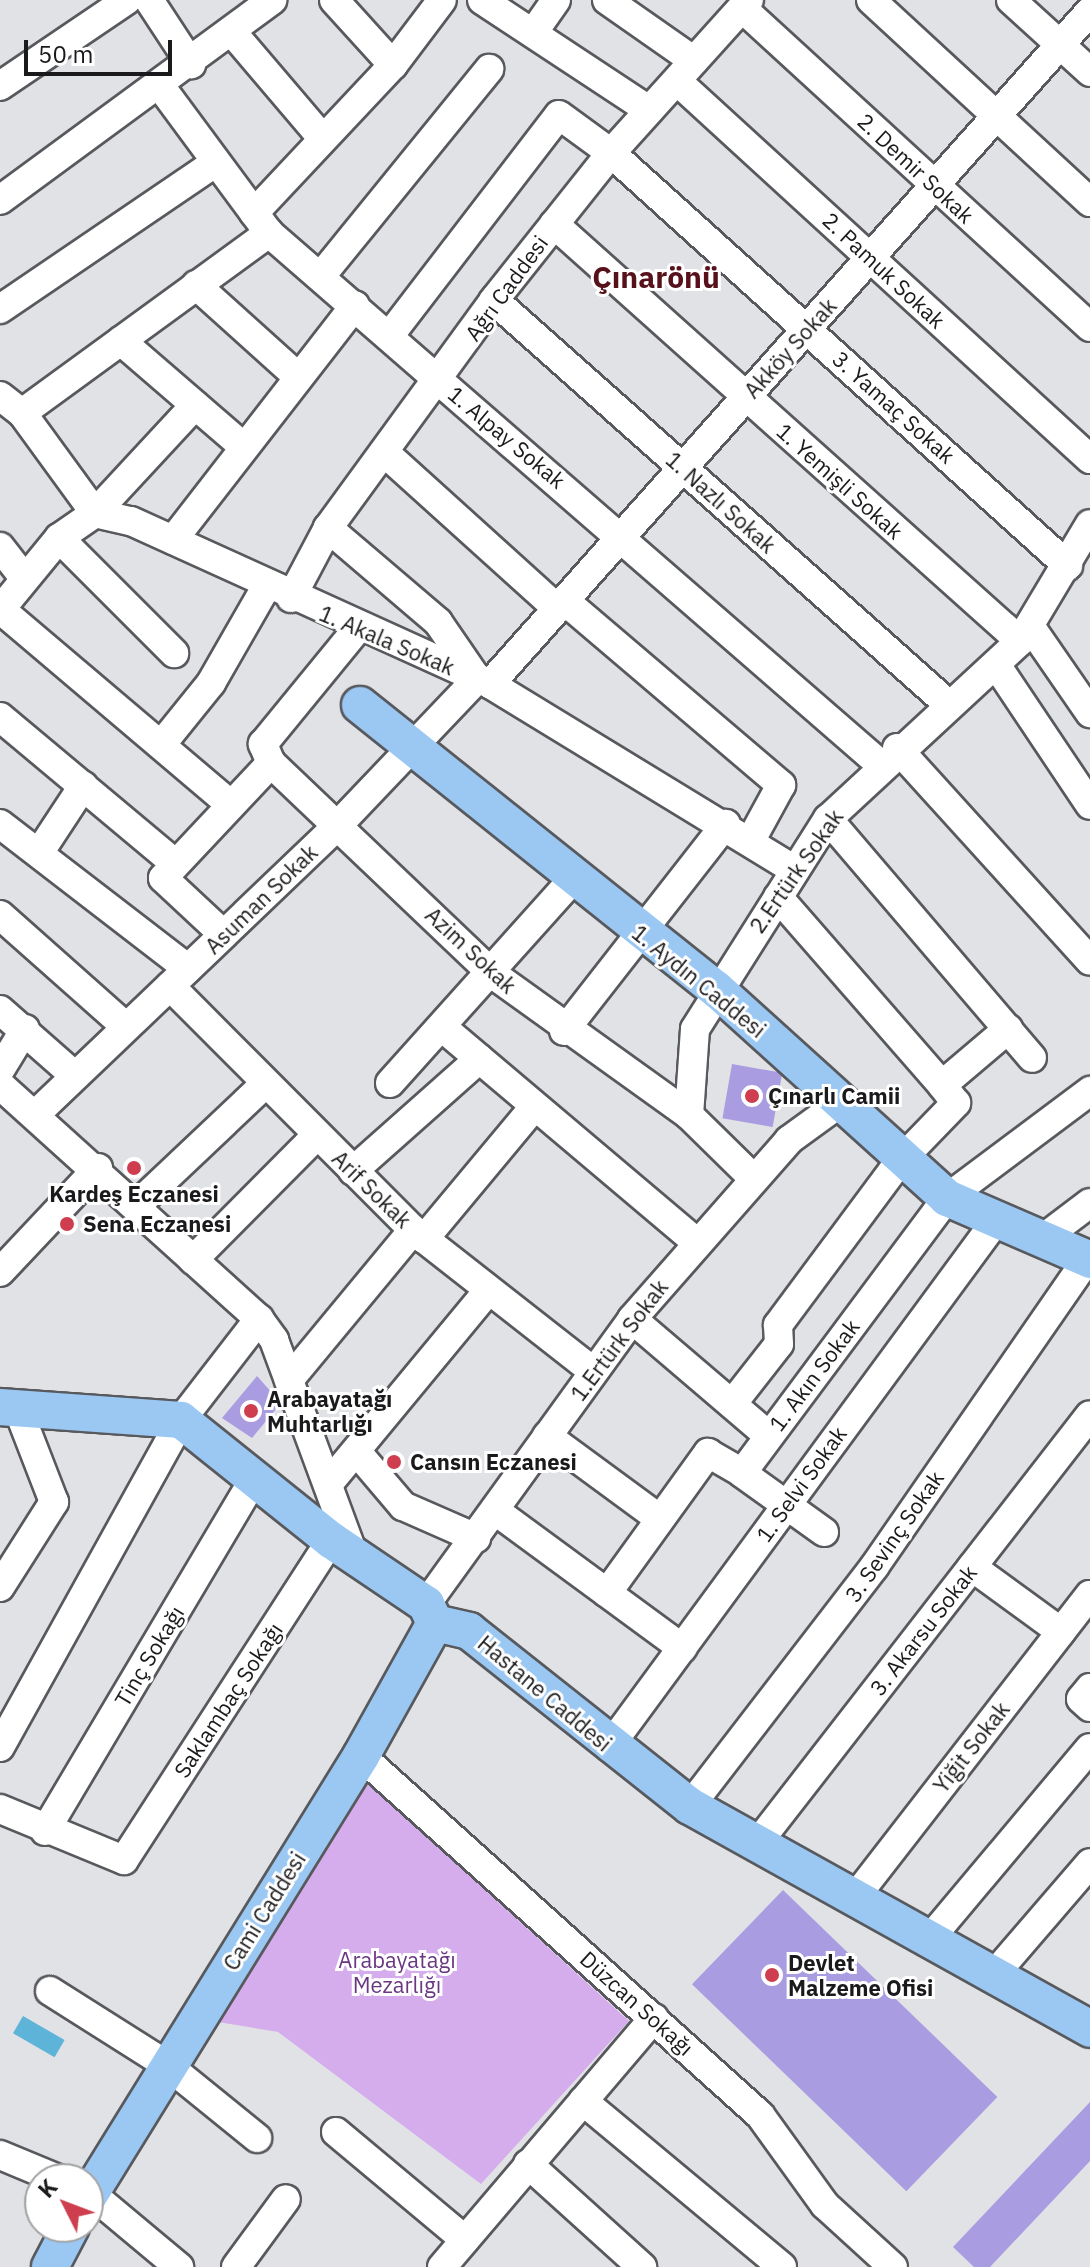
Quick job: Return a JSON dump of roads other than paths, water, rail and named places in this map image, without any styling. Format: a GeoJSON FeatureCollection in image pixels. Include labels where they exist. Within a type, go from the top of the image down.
{"type":"FeatureCollection","features":[{"type":"Feature","properties":{"kind":"main road","name":"1. Aydın Caddesi"},"geometry":{"type":"LineString","coordinates":[[360,705],[644,936],[716,989],[900,1161],[947,1198],[995,1222],[1088,1260]]}},
{"type":"Feature","properties":{"kind":"main road"},"geometry":{"type":"LineString","coordinates":[[9,1408],[181,1420]]}},
{"type":"Feature","properties":{"kind":"main road","name":"Hastane Caddesi"},"geometry":{"type":"LineString","coordinates":[[181,1420],[253,1481],[431,1613],[469,1631],[609,1747],[690,1806],[927,1942],[992,1977],[1085,2019]]}},
{"type":"Feature","properties":{"kind":"main road","name":"Cami Caddesi"},"geometry":{"type":"LineString","coordinates":[[100,2163],[167,2065],[361,1756],[431,1613]]}},
{"type":"Feature","properties":{"kind":"main road"},"geometry":{"type":"LineString","coordinates":[[50,2267],[63,2243]]}},
{"type":"Feature","properties":{"kind":"street"},"geometry":{"type":"LineString","coordinates":[[0,86],[127,0]]}},
{"type":"Feature","properties":{"kind":"street"},"geometry":{"type":"LineString","coordinates":[[149,0],[191,64]]}},
{"type":"Feature","properties":{"kind":"street"},"geometry":{"type":"LineString","coordinates":[[0,200],[161,87],[272,0]]}},
{"type":"Feature","properties":{"kind":"street"},"geometry":{"type":"LineString","coordinates":[[334,0],[393,65]]}},
{"type":"Feature","properties":{"kind":"street"},"geometry":{"type":"LineString","coordinates":[[95,513],[11,405],[121,341],[196,285],[262,223],[323,139],[393,65],[442,0]]}},
{"type":"Feature","properties":{"kind":"street"},"geometry":{"type":"LineString","coordinates":[[482,0],[649,110]]}},
{"type":"Feature","properties":{"kind":"street"},"geometry":{"type":"LineString","coordinates":[[533,33],[556,0]]}},
{"type":"Feature","properties":{"kind":"street","name":"2. Pamuk Sokak"},"geometry":{"type":"LineString","coordinates":[[607,0],[686,71],[871,257],[1090,459]]}},
{"type":"Feature","properties":{"kind":"street"},"geometry":{"type":"LineString","coordinates":[[871,0],[1090,202]]}},
{"type":"Feature","properties":{"kind":"street"},"geometry":{"type":"LineString","coordinates":[[1011,0],[1090,72]]}},
{"type":"Feature","properties":{"kind":"street","name":"Ağrı Caddesi"},"geometry":{"type":"LineString","coordinates":[[161,745],[440,381],[494,300],[554,224],[611,153],[746,4]]}},
{"type":"Feature","properties":{"kind":"street","name":"2. Demir Sokak"},"geometry":{"type":"LineString","coordinates":[[746,4],[935,185],[1090,327]]}},
{"type":"Feature","properties":{"kind":"street","name":"Akköy Sokak"},"geometry":{"type":"LineString","coordinates":[[484,682],[561,605],[1090,11]]}},
{"type":"Feature","properties":{"kind":"street"},"geometry":{"type":"LineString","coordinates":[[232,32],[323,139]]}},
{"type":"Feature","properties":{"kind":"street"},"geometry":{"type":"LineString","coordinates":[[321,276],[489,69]]}},
{"type":"Feature","properties":{"kind":"street","name":"1. Alpay Sokak"},"geometry":{"type":"LineString","coordinates":[[161,87],[262,223],[440,381],[888,756],[1090,961]]}},
{"type":"Feature","properties":{"kind":"street","name":"3. Yamaç Sokak"},"geometry":{"type":"LineString","coordinates":[[390,335],[559,115],[611,153],[1068,566]]}},
{"type":"Feature","properties":{"kind":"street"},"geometry":{"type":"LineString","coordinates":[[0,309],[215,163]]}},
{"type":"Feature","properties":{"kind":"street","name":"1. Yemişli Sokak"},"geometry":{"type":"LineString","coordinates":[[554,224],[747,397],[1025,633],[1090,713]]}},
{"type":"Feature","properties":{"kind":"street"},"geometry":{"type":"LineString","coordinates":[[196,285],[298,377]]}},
{"type":"Feature","properties":{"kind":"street","name":"1. Nazlı Sokak"},"geometry":{"type":"LineString","coordinates":[[494,300],[948,704]]}},
{"type":"Feature","properties":{"kind":"street"},"geometry":{"type":"LineString","coordinates":[[173,540],[355,305]]}},
{"type":"Feature","properties":{"kind":"street"},"geometry":{"type":"LineString","coordinates":[[121,341],[244,447]]}},
{"type":"Feature","properties":{"kind":"street"},"geometry":{"type":"LineString","coordinates":[[195,405],[95,513],[59,538],[0,610],[229,803]]}},
{"type":"Feature","properties":{"kind":"street"},"geometry":{"type":"LineString","coordinates":[[384,452],[561,605],[781,785],[751,840]]}},
{"type":"Feature","properties":{"kind":"street","name":"1. Akala Sokak"},"geometry":{"type":"LineString","coordinates":[[95,513],[173,540],[279,593],[484,682],[726,824],[795,870]]}},
{"type":"Feature","properties":{"kind":"street"},"geometry":{"type":"LineString","coordinates":[[328,528],[438,622],[484,682]]}},
{"type":"Feature","properties":{"kind":"street","name":"2.Ertürk Sokak"},"geometry":{"type":"LineString","coordinates":[[689,1115],[695,1029],[716,989],[828,819],[888,756],[997,666],[1025,633],[1088,536]]}},
{"type":"Feature","properties":{"kind":"street"},"geometry":{"type":"LineString","coordinates":[[59,538],[174,653]]}},
{"type":"Feature","properties":{"kind":"street"},"geometry":{"type":"LineString","coordinates":[[0,547],[24,578]]}},
{"type":"Feature","properties":{"kind":"street"},"geometry":{"type":"LineString","coordinates":[[223,934],[163,878],[172,861],[271,763],[263,744],[358,628]]}},
{"type":"Feature","properties":{"kind":"street"},"geometry":{"type":"LineString","coordinates":[[997,666],[1090,805]]}},
{"type":"Feature","properties":{"kind":"street","name":"Asuman Sokak"},"geometry":{"type":"LineString","coordinates":[[38,1112],[484,682]]}},
{"type":"Feature","properties":{"kind":"street"},"geometry":{"type":"LineString","coordinates":[[0,717],[172,861]]}},
{"type":"Feature","properties":{"kind":"street","name":"Azim Sokak"},"geometry":{"type":"LineString","coordinates":[[271,763],[340,823],[494,975],[564,1031],[689,1115]]}},
{"type":"Feature","properties":{"kind":"street"},"geometry":{"type":"LineString","coordinates":[[41,850],[83,786]]}},
{"type":"Feature","properties":{"kind":"street"},"geometry":{"type":"LineString","coordinates":[[828,819],[1032,1058]]}},
{"type":"Feature","properties":{"kind":"street","name":"Arif Sokak"},"geometry":{"type":"LineString","coordinates":[[0,824],[41,850],[179,978],[265,1084],[419,1234],[593,1371]]}},
{"type":"Feature","properties":{"kind":"street"},"geometry":{"type":"LineString","coordinates":[[564,1031],[644,936],[726,824]]}},
{"type":"Feature","properties":{"kind":"street"},"geometry":{"type":"LineString","coordinates":[[390,1083],[494,975],[574,878]]}},
{"type":"Feature","properties":{"kind":"street"},"geometry":{"type":"LineString","coordinates":[[732,1404],[779,1344],[778,1325],[900,1161],[956,1103],[778,897]]}},
{"type":"Feature","properties":{"kind":"street"},"geometry":{"type":"LineString","coordinates":[[0,915],[125,1026]]}},
{"type":"Feature","properties":{"kind":"street"},"geometry":{"type":"LineString","coordinates":[[0,1010],[74,1075]]}},
{"type":"Feature","properties":{"kind":"street"},"geometry":{"type":"LineString","coordinates":[[443,1028],[696,1242]]}},
{"type":"Feature","properties":{"kind":"street"},"geometry":{"type":"LineString","coordinates":[[0,1070],[25,1029]]}},
{"type":"Feature","properties":{"kind":"street"},"geometry":{"type":"LineString","coordinates":[[942,1085],[1008,1029]]}},
{"type":"Feature","properties":{"kind":"street"},"geometry":{"type":"LineString","coordinates":[[353,1171],[479,1059]]}},
{"type":"Feature","properties":{"kind":"street"},"geometry":{"type":"LineString","coordinates":[[136,1206],[265,1084]]}},
{"type":"Feature","properties":{"kind":"street"},"geometry":{"type":"LineString","coordinates":[[0,1085],[38,1112],[259,1319],[289,1380],[329,1483],[342,1547]]}},
{"type":"Feature","properties":{"kind":"street","name":"1. Akın Sokak"},"geometry":{"type":"LineString","coordinates":[[742,1473],[947,1198],[1090,1091]]}},
{"type":"Feature","properties":{"kind":"street","name":"1.Ertürk Sokak"},"geometry":{"type":"LineString","coordinates":[[431,1613],[476,1538],[632,1319],[753,1178],[840,1103]]}},
{"type":"Feature","properties":{"kind":"street"},"geometry":{"type":"LineString","coordinates":[[289,1380],[534,1107]]}},
{"type":"Feature","properties":{"kind":"street"},"geometry":{"type":"LineString","coordinates":[[689,1115],[753,1178]]}},
{"type":"Feature","properties":{"kind":"street"},"geometry":{"type":"LineString","coordinates":[[193,1260],[317,1135]]}},
{"type":"Feature","properties":{"kind":"street"},"geometry":{"type":"LineString","coordinates":[[0,1272],[98,1168]]}},
{"type":"Feature","properties":{"kind":"street"},"geometry":{"type":"LineString","coordinates":[[1041,1240],[1090,1203]]}},
{"type":"Feature","properties":{"kind":"street","name":"1. Selvi Sokak"},"geometry":{"type":"LineString","coordinates":[[609,1747],[995,1222]]}},
{"type":"Feature","properties":{"kind":"street","name":"3. Sevinç Sokak"},"geometry":{"type":"LineString","coordinates":[[690,1806],[874,1567],[1088,1260]]}},
{"type":"Feature","properties":{"kind":"street"},"geometry":{"type":"LineString","coordinates":[[329,1483],[488,1291]]}},
{"type":"Feature","properties":{"kind":"street"},"geometry":{"type":"LineString","coordinates":[[0,1747],[181,1420],[259,1319]]}},
{"type":"Feature","properties":{"kind":"street"},"geometry":{"type":"LineString","coordinates":[[632,1319],[768,1435]]}},
{"type":"Feature","properties":{"kind":"street"},"geometry":{"type":"LineString","coordinates":[[0,1587],[54,1502],[9,1408]]}},
{"type":"Feature","properties":{"kind":"street","name":"3. Akarsu Sokak"},"geometry":{"type":"LineString","coordinates":[[756,1845],[1090,1415]]}},
{"type":"Feature","properties":{"kind":"street"},"geometry":{"type":"LineString","coordinates":[[547,1436],[660,1519]]}},
{"type":"Feature","properties":{"kind":"street"},"geometry":{"type":"LineString","coordinates":[[357,1452],[403,1506],[476,1538]]}},
{"type":"Feature","properties":{"kind":"street"},"geometry":{"type":"LineString","coordinates":[[607,1593],[708,1453],[742,1473],[824,1532]]}},
{"type":"Feature","properties":{"kind":"street","name":"Tinç Sokağı"},"geometry":{"type":"LineString","coordinates":[[45,1831],[253,1481]]}},
{"type":"Feature","properties":{"kind":"street"},"geometry":{"type":"LineString","coordinates":[[497,1512],[682,1648]]}},
{"type":"Feature","properties":{"kind":"street","name":"Saklambaç Sokağı"},"geometry":{"type":"LineString","coordinates":[[45,1831],[124,1860],[342,1547]]}},
{"type":"Feature","properties":{"kind":"street"},"geometry":{"type":"LineString","coordinates":[[972,1567],[1061,1632]]}},
{"type":"Feature","properties":{"kind":"street","name":"Yiğit Sokak"},"geometry":{"type":"LineString","coordinates":[[853,1900],[1090,1595]]}},
{"type":"Feature","properties":{"kind":"street"},"geometry":{"type":"LineString","coordinates":[[1090,1688],[1081,1699],[1090,1707]]}},
{"type":"Feature","properties":{"kind":"street"},"geometry":{"type":"LineString","coordinates":[[927,1942],[1090,1748]]}},
{"type":"Feature","properties":{"kind":"street","name":"Düzcan Sokağı"},"geometry":{"type":"LineString","coordinates":[[361,1756],[760,2115],[825,2205],[893,2267]]}},
{"type":"Feature","properties":{"kind":"street"},"geometry":{"type":"LineString","coordinates":[[0,1809],[45,1831]]}},
{"type":"Feature","properties":{"kind":"street"},"geometry":{"type":"LineString","coordinates":[[992,1977],[1090,1863]]}},
{"type":"Feature","properties":{"kind":"street"},"geometry":{"type":"LineString","coordinates":[[50,1991],[167,2065],[257,2138]]}},
{"type":"Feature","properties":{"kind":"street"},"geometry":{"type":"LineString","coordinates":[[442,2267],[654,2018]]}},
{"type":"Feature","properties":{"kind":"street"},"geometry":{"type":"LineString","coordinates":[[583,2101],[782,2267]]}},
{"type":"Feature","properties":{"kind":"street"},"geometry":{"type":"LineString","coordinates":[[336,2132],[465,2240]]}},
{"type":"Feature","properties":{"kind":"street"},"geometry":{"type":"LineString","coordinates":[[0,2155],[24,2165]]}},
{"type":"Feature","properties":{"kind":"street"},"geometry":{"type":"LineString","coordinates":[[528,2164],[642,2267]]}},
{"type":"Feature","properties":{"kind":"street"},"geometry":{"type":"LineString","coordinates":[[236,2267],[286,2199]]}},
{"type":"Feature","properties":{"kind":"street"},"geometry":{"type":"LineString","coordinates":[[104,2208],[179,2267]]}},
{"type":"Feature","properties":{"kind":"water"},"geometry":{"type":"Polygon","coordinates":[[[23,2016],[65,2040],[55,2057],[13,2033],[23,2016]]]}},
{"type":"Feature","properties":{"kind":"place","name":"Çınarlı Camii"},"geometry":{"type":"Point","coordinates":[752,1096]}},
{"type":"Feature","properties":{"kind":"place","name":"Kardeş Eczanesi"},"geometry":{"type":"Point","coordinates":[134,1168]}},
{"type":"Feature","properties":{"kind":"place","name":"Sena Eczanesi"},"geometry":{"type":"Point","coordinates":[67,1224]}},
{"type":"Feature","properties":{"kind":"place","name":"Arabayatağı Muhtarlığı"},"geometry":{"type":"Point","coordinates":[251,1411]}},
{"type":"Feature","properties":{"kind":"place","name":"Cansın Eczanesi"},"geometry":{"type":"Point","coordinates":[394,1462]}},
{"type":"Feature","properties":{"kind":"place","name":"Devlet Malzeme Ofisi"},"geometry":{"type":"Point","coordinates":[772,1975]}},
{"type":"Feature","properties":{"kind":"district","name":"Çınarönü"},"geometry":{"type":"Point","coordinates":[656,277]}},
{"type":"Feature","properties":{"kind":"park label","name":"Arabayatağı Mezarlığı"},"geometry":{"type":"Point","coordinates":[397,1972]}}]}
